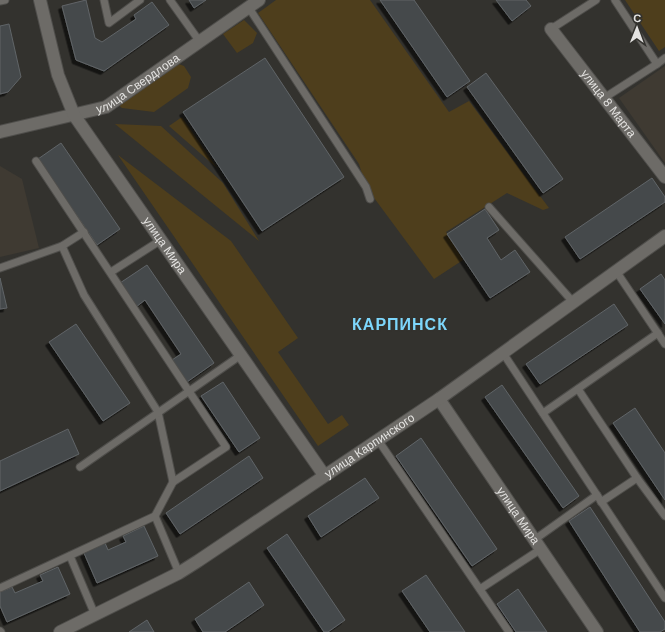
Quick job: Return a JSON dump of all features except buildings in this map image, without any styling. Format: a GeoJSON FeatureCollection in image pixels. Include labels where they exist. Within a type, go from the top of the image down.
{"type":"FeatureCollection","features":[{"type":"Feature","properties":{"kind":"street","name":"улица Мира"},"geometry":{"type":"LineString","coordinates":[[40,0],[58,75],[74,115],[324,475]]}},
{"type":"Feature","properties":{"kind":"street","name":"улица Свердлова"},"geometry":{"type":"LineString","coordinates":[[0,132],[106,107],[260,0]]}},
{"type":"Feature","properties":{"kind":"street","name":"улица 8 Марта"},"geometry":{"type":"LineString","coordinates":[[551,29],[665,178]]}},
{"type":"Feature","properties":{"kind":"street","name":"улица Карпинского"},"geometry":{"type":"LineString","coordinates":[[60,632],[179,573],[439,399],[665,236]]}},
{"type":"Feature","properties":{"kind":"street","name":"улица Мира"},"geometry":{"type":"LineString","coordinates":[[439,399],[597,632]]}},
{"type":"Feature","properties":{"kind":"lane"},"geometry":{"type":"LineString","coordinates":[[0,1],[4,0]]}},
{"type":"Feature","properties":{"kind":"lane"},"geometry":{"type":"LineString","coordinates":[[104,0],[109,23],[140,0]]}},
{"type":"Feature","properties":{"kind":"lane"},"geometry":{"type":"LineString","coordinates":[[170,0],[200,42]]}},
{"type":"Feature","properties":{"kind":"lane"},"geometry":{"type":"LineString","coordinates":[[551,29],[596,0]]}},
{"type":"Feature","properties":{"kind":"lane"},"geometry":{"type":"LineString","coordinates":[[615,0],[657,64]]}},
{"type":"Feature","properties":{"kind":"lane"},"geometry":{"type":"LineString","coordinates":[[249,8],[366,187],[370,199]]}},
{"type":"Feature","properties":{"kind":"lane"},"geometry":{"type":"LineString","coordinates":[[604,98],[665,58]]}},
{"type":"Feature","properties":{"kind":"lane"},"geometry":{"type":"LineString","coordinates":[[0,588],[155,516],[173,482],[226,447],[36,161]]}},
{"type":"Feature","properties":{"kind":"lane"},"geometry":{"type":"LineString","coordinates":[[489,207],[573,302]]}},
{"type":"Feature","properties":{"kind":"lane"},"geometry":{"type":"LineString","coordinates":[[0,268],[62,246],[84,232]]}},
{"type":"Feature","properties":{"kind":"lane"},"geometry":{"type":"LineString","coordinates":[[111,272],[161,240]]}},
{"type":"Feature","properties":{"kind":"lane"},"geometry":{"type":"LineString","coordinates":[[62,246],[84,295],[158,412],[173,482]]}},
{"type":"Feature","properties":{"kind":"lane"},"geometry":{"type":"LineString","coordinates":[[616,272],[665,344]]}},
{"type":"Feature","properties":{"kind":"lane"},"geometry":{"type":"LineString","coordinates":[[543,413],[658,333]]}},
{"type":"Feature","properties":{"kind":"lane"},"geometry":{"type":"LineString","coordinates":[[503,353],[665,598]]}},
{"type":"Feature","properties":{"kind":"lane"},"geometry":{"type":"LineString","coordinates":[[80,466],[241,355]]}},
{"type":"Feature","properties":{"kind":"lane"},"geometry":{"type":"LineString","coordinates":[[578,389],[637,478],[665,516]]}},
{"type":"Feature","properties":{"kind":"lane"},"geometry":{"type":"LineString","coordinates":[[378,440],[509,632]]}},
{"type":"Feature","properties":{"kind":"lane"},"geometry":{"type":"LineString","coordinates":[[602,502],[637,478]]}},
{"type":"Feature","properties":{"kind":"lane"},"geometry":{"type":"LineString","coordinates":[[480,589],[538,544],[597,495]]}},
{"type":"Feature","properties":{"kind":"lane"},"geometry":{"type":"LineString","coordinates":[[155,516],[179,573]]}},
{"type":"Feature","properties":{"kind":"lane"},"geometry":{"type":"LineString","coordinates":[[70,556],[95,615]]}},
{"type":"Feature","properties":{"kind":"shaded area"},"geometry":{"type":"Polygon","coordinates":[[[276,0],[370,0],[449,112],[469,101],[549,208],[543,210],[507,193],[446,232],[463,260],[434,279],[366,187],[359,164],[258,13],[276,0]]]}},
{"type":"Feature","properties":{"kind":"shaded area"},"geometry":{"type":"Polygon","coordinates":[[[625,0],[665,0],[665,47],[659,51],[625,0]]]}},
{"type":"Feature","properties":{"kind":"shaded area"},"geometry":{"type":"Polygon","coordinates":[[[244,20],[257,33],[253,43],[237,53],[223,34],[244,20]]]}},
{"type":"Feature","properties":{"kind":"shaded area"},"geometry":{"type":"Polygon","coordinates":[[[176,63],[184,66],[191,77],[188,88],[154,112],[122,108],[117,104],[176,63]]]}},
{"type":"Feature","properties":{"kind":"shaded area"},"geometry":{"type":"Polygon","coordinates":[[[665,66],[665,163],[619,98],[665,66]]]}},
{"type":"Feature","properties":{"kind":"shaded area"},"geometry":{"type":"Polygon","coordinates":[[[182,117],[217,168],[169,126],[182,117]]]}},
{"type":"Feature","properties":{"kind":"shaded area"},"geometry":{"type":"Polygon","coordinates":[[[115,124],[161,126],[223,183],[259,241],[115,124]]]}},
{"type":"Feature","properties":{"kind":"shaded area"},"geometry":{"type":"Polygon","coordinates":[[[118,155],[231,241],[298,338],[278,352],[328,424],[342,415],[349,425],[318,446],[118,155]]]}},
{"type":"Feature","properties":{"kind":"shaded area"},"geometry":{"type":"Polygon","coordinates":[[[0,166],[22,179],[39,248],[0,257],[0,166]]]}},
{"type":"Feature","properties":{"kind":"district","name":"КАРПИНСК"},"geometry":{"type":"Point","coordinates":[400,324]}}]}
